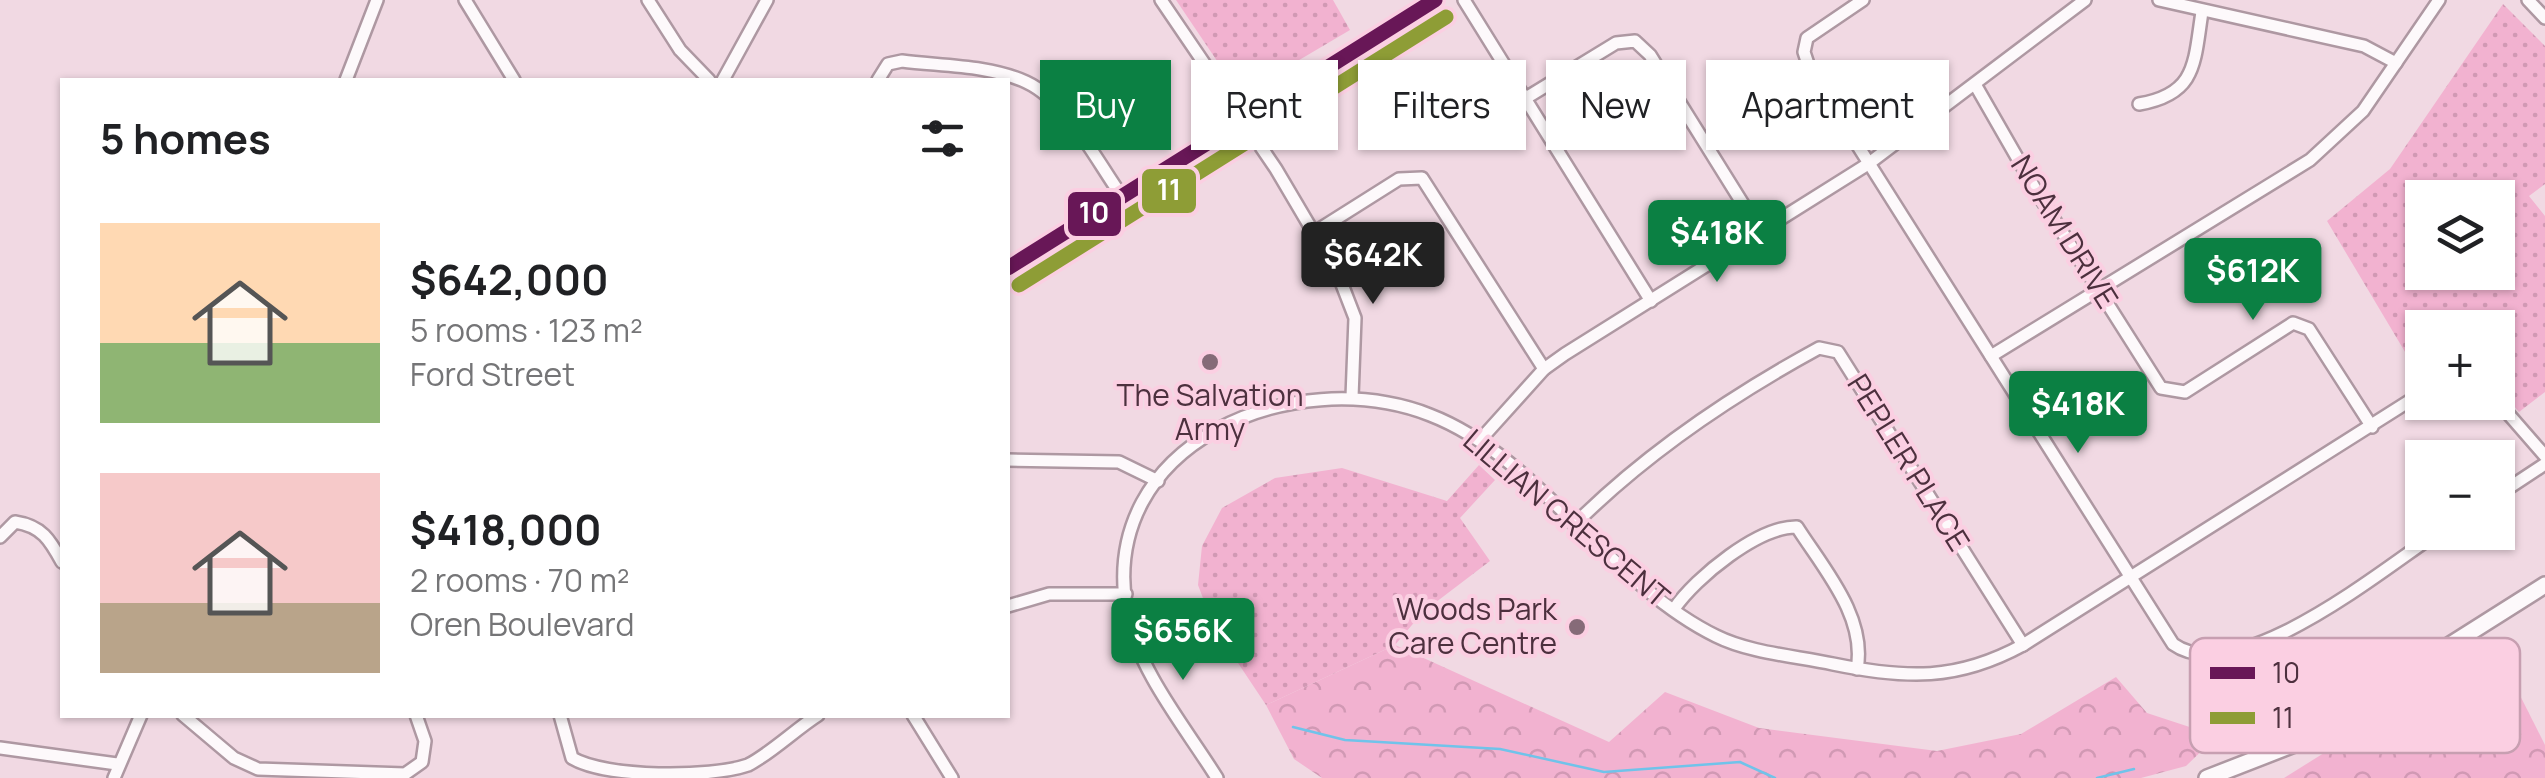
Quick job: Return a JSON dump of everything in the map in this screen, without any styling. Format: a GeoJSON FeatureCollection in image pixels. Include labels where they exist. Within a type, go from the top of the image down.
{"type":"FeatureCollection","features":[{"type":"Feature","properties":{"kind":"main road"},"geometry":{"type":"LineString","coordinates":[[2461,638],[2545,585]]}},
{"type":"Feature","properties":{"kind":"main road"},"geometry":{"type":"LineString","coordinates":[[2207,778],[2271,753]]}},
{"type":"Feature","properties":{"kind":"street"},"geometry":{"type":"LineString","coordinates":[[347,78],[377,0]]}},
{"type":"Feature","properties":{"kind":"street"},"geometry":{"type":"LineString","coordinates":[[465,0],[513,78]]}},
{"type":"Feature","properties":{"kind":"street"},"geometry":{"type":"LineString","coordinates":[[648,0],[680,50],[707,78]]}},
{"type":"Feature","properties":{"kind":"street"},"geometry":{"type":"LineString","coordinates":[[724,78],[767,0]]}},
{"type":"Feature","properties":{"kind":"street"},"geometry":{"type":"LineString","coordinates":[[1160,0],[1203,60]]}},
{"type":"Feature","properties":{"kind":"street"},"geometry":{"type":"LineString","coordinates":[[1338,60],[1435,0]]}},
{"type":"Feature","properties":{"kind":"street"},"geometry":{"type":"LineString","coordinates":[[1464,0],[1502,60]]}},
{"type":"Feature","properties":{"kind":"street"},"geometry":{"type":"LineString","coordinates":[[1863,0],[1811,32],[1804,52],[1810,70],[2173,644],[2190,652]]}},
{"type":"Feature","properties":{"kind":"street"},"geometry":{"type":"LineString","coordinates":[[1481,440],[1544,369],[1868,164],[1976,86],[2084,0]]}},
{"type":"Feature","properties":{"kind":"street"},"geometry":{"type":"LineString","coordinates":[[2159,0],[2364,46],[2396,62]]}},
{"type":"Feature","properties":{"kind":"street"},"geometry":{"type":"LineString","coordinates":[[1991,356],[2310,160],[2362,110],[2438,0]]}},
{"type":"Feature","properties":{"kind":"street"},"geometry":{"type":"LineString","coordinates":[[2528,0],[2545,18]]}},
{"type":"Feature","properties":{"kind":"street"},"geometry":{"type":"LineString","coordinates":[[2140,104],[2166,99],[2186,83],[2202,12]]}},
{"type":"Feature","properties":{"kind":"street"},"geometry":{"type":"LineString","coordinates":[[1651,301],[1526,98],[1616,42],[1635,41],[1650,56],[1761,233]]}},
{"type":"Feature","properties":{"kind":"street"},"geometry":{"type":"LineString","coordinates":[[879,78],[888,64],[902,61],[1008,75],[1031,84],[1064,115],[1121,196]]}},
{"type":"Feature","properties":{"kind":"street","name":"NOAM DRIVE"},"geometry":{"type":"LineString","coordinates":[[1976,86],[2038,194],[2161,388],[2184,392],[2293,323],[2309,329],[2372,427]]}},
{"type":"Feature","properties":{"kind":"street"},"geometry":{"type":"LineString","coordinates":[[1010,267],[1193,150]]}},
{"type":"Feature","properties":{"kind":"street"},"geometry":{"type":"LineString","coordinates":[[1260,150],[1315,232],[1355,318],[1352,397]]}},
{"type":"Feature","properties":{"kind":"street"},"geometry":{"type":"LineString","coordinates":[[1315,232],[1399,179],[1422,178],[1544,369]]}},
{"type":"Feature","properties":{"kind":"street","name":"PEPLER PLACE"},"geometry":{"type":"LineString","coordinates":[[1574,525],[1623,475],[1772,374],[1819,348],[1838,352],[2023,645]]}},
{"type":"Feature","properties":{"kind":"street","name":"LILLIAN CRESCENT"},"geometry":{"type":"LineString","coordinates":[[1216,778],[1137,646],[1126,594],[1131,537],[1158,482],[1194,442],[1234,419],[1289,400],[1352,397],[1428,414],[1481,440],[1656,600],[1735,644],[1857,669],[1951,674],[2023,645],[2405,405]]}},
{"type":"Feature","properties":{"kind":"street"},"geometry":{"type":"LineString","coordinates":[[2514,420],[2545,456]]}},
{"type":"Feature","properties":{"kind":"street"},"geometry":{"type":"LineString","coordinates":[[1010,460],[1108,460],[1158,482]]}},
{"type":"Feature","properties":{"kind":"street"},"geometry":{"type":"LineString","coordinates":[[2515,484],[2545,464]]}},
{"type":"Feature","properties":{"kind":"street"},"geometry":{"type":"LineString","coordinates":[[0,537],[16,522],[31,524],[46,534],[60,558]]}},
{"type":"Feature","properties":{"kind":"street"},"geometry":{"type":"LineString","coordinates":[[1674,608],[1708,572],[1777,526],[1797,527],[1843,600],[1856,629],[1860,653],[1857,669]]}},
{"type":"Feature","properties":{"kind":"street"},"geometry":{"type":"LineString","coordinates":[[2278,638],[2412,550]]}},
{"type":"Feature","properties":{"kind":"street"},"geometry":{"type":"LineString","coordinates":[[1010,605],[1049,594],[1126,594]]}},
{"type":"Feature","properties":{"kind":"street"},"geometry":{"type":"LineString","coordinates":[[0,748],[116,771],[140,718]]}},
{"type":"Feature","properties":{"kind":"street"},"geometry":{"type":"LineString","coordinates":[[187,718],[234,758],[258,769],[352,775],[405,774],[422,762],[425,740],[417,718]]}},
{"type":"Feature","properties":{"kind":"street"},"geometry":{"type":"LineString","coordinates":[[561,718],[572,758],[591,770],[670,775],[726,774],[752,763],[814,718]]}},
{"type":"Feature","properties":{"kind":"street"},"geometry":{"type":"LineString","coordinates":[[915,718],[952,778]]}},
{"type":"Feature","properties":{"kind":"green space"},"geometry":{"type":"Polygon","coordinates":[[[1176,0],[1333,0],[1350,30],[1299,60],[1216,60],[1176,0]]]}},
{"type":"Feature","properties":{"kind":"green space"},"geometry":{"type":"Polygon","coordinates":[[[2503,4],[2545,46],[2545,184],[2529,196],[2545,216],[2545,392],[2519,412],[2515,407],[2515,310],[2405,310],[2405,352],[2327,221],[2390,169],[2503,4]]]}},
{"type":"Feature","properties":{"kind":"green space"},"geometry":{"type":"Polygon","coordinates":[[[1479,465],[1495,480],[1460,518],[1490,561],[1423,612],[1395,645],[1266,705],[1214,627],[1198,585],[1202,546],[1222,508],[1275,478],[1342,468],[1447,501],[1479,465]]]}},
{"type":"Feature","properties":{"kind":"green space"},"geometry":{"type":"Polygon","coordinates":[[[1395,645],[1609,742],[1665,692],[1759,728],[1937,751],[2021,734],[2116,677],[2147,713],[2190,727],[2190,753],[2199,753],[2186,766],[2141,778],[1322,778],[1294,759],[1266,705],[1395,645]]]}},
{"type":"Feature","properties":{"kind":"green space"},"geometry":{"type":"Polygon","coordinates":[[[2520,696],[2545,745],[2545,778],[2284,778],[2324,753],[2520,753],[2520,696]]]}},
{"type":"Feature","properties":{"kind":"waterway"},"geometry":{"type":"LineString","coordinates":[[1293,727],[1345,740],[1500,749],[1604,772],[1740,762],[1775,778]]}},
{"type":"Feature","properties":{"kind":"waterway"},"geometry":{"type":"LineString","coordinates":[[2097,778],[2134,769]]}},
{"type":"Feature","properties":{"kind":"transit line","name":"10"},"geometry":{"type":"LineString","coordinates":[[1010,267],[1435,0]]}},
{"type":"Feature","properties":{"kind":"transit line","name":"11"},"geometry":{"type":"LineString","coordinates":[[1019,285],[1446,17]]}},
{"type":"Feature","properties":{"kind":"place","name":"The Salvation Army"},"geometry":{"type":"Point","coordinates":[1210,362]}},
{"type":"Feature","properties":{"kind":"place","name":"Woods Park Care Centre"},"geometry":{"type":"Point","coordinates":[1577,627]}}]}
